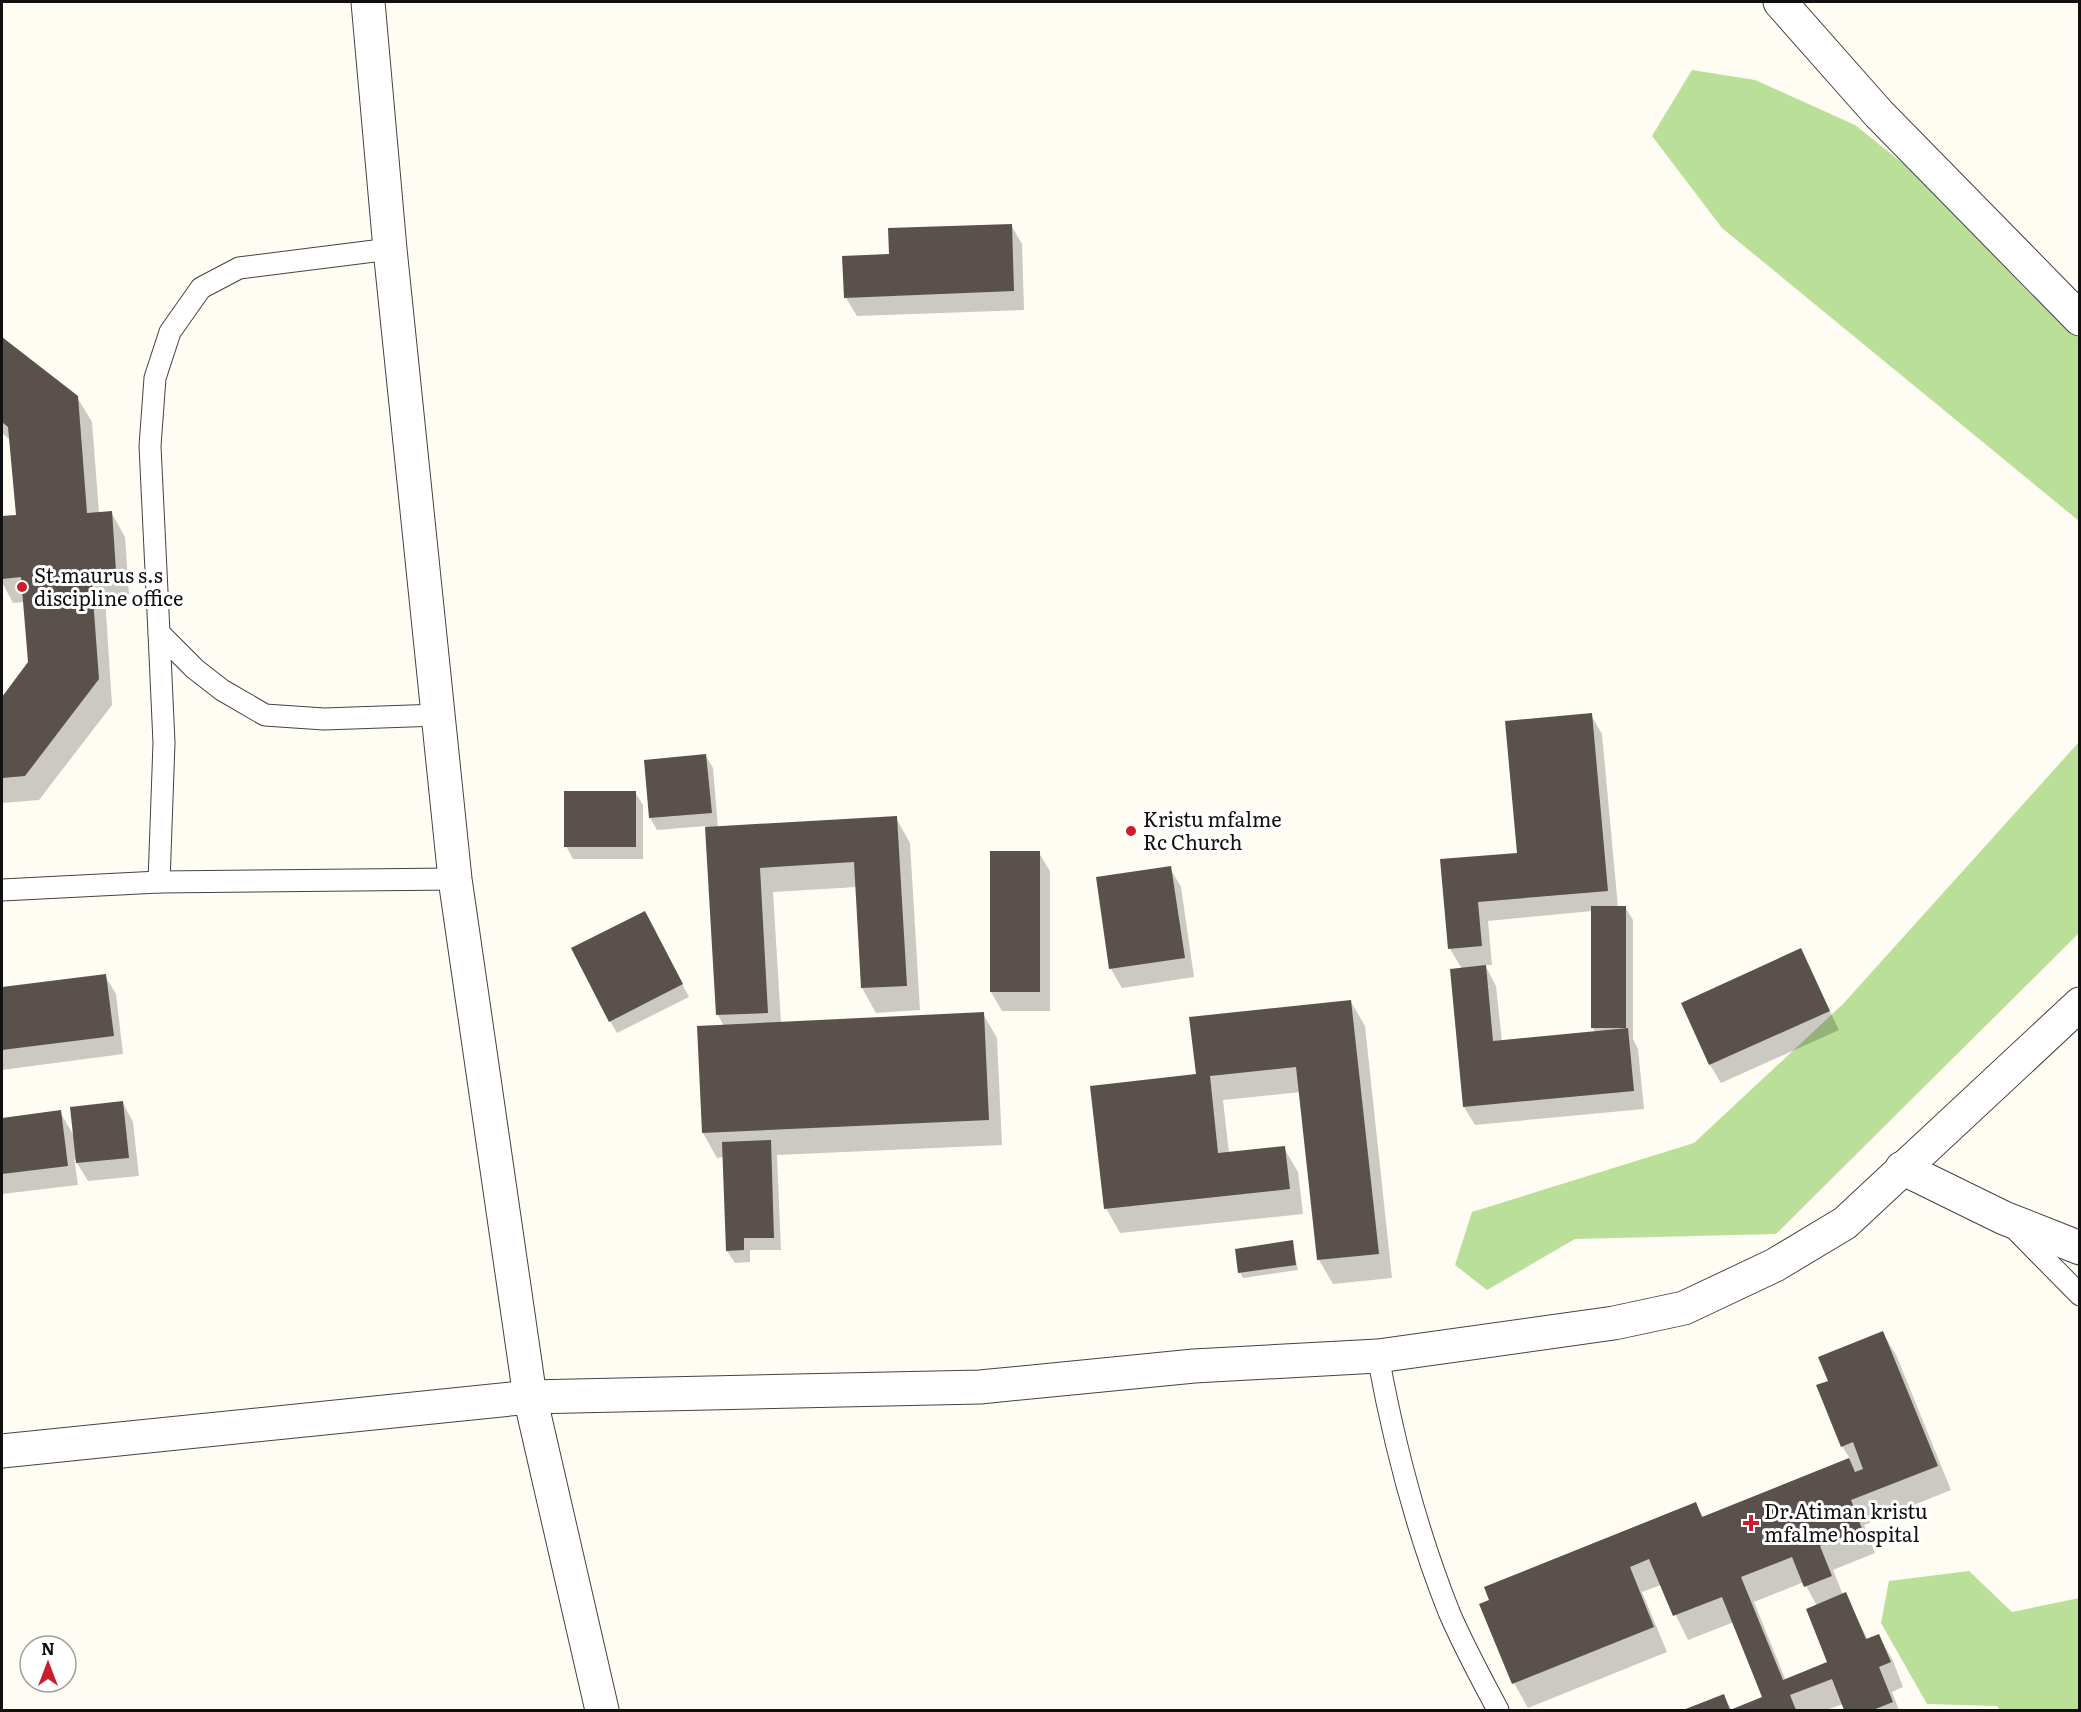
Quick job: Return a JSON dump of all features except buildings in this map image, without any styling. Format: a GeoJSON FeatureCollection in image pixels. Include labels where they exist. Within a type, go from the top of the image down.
{"type":"FeatureCollection","features":[{"type":"Feature","properties":{"kind":"street"},"geometry":{"type":"LineString","coordinates":[[368,2],[390,249],[455,879],[530,1397],[602,1710]]}},
{"type":"Feature","properties":{"kind":"street"},"geometry":{"type":"LineString","coordinates":[[1780,2],[1879,114],[2079,319]]}},
{"type":"Feature","properties":{"kind":"street"},"geometry":{"type":"LineString","coordinates":[[2,1451],[530,1397],[980,1388],[1194,1366],[1378,1356],[1614,1323],[1684,1308],[1775,1265],[1845,1223],[2079,1004]]}},
{"type":"Feature","properties":{"kind":"street"},"geometry":{"type":"LineString","coordinates":[[1902,1168],[2004,1218],[2079,1248]]}},
{"type":"Feature","properties":{"kind":"lane"},"geometry":{"type":"LineString","coordinates":[[159,882],[164,743],[150,446],[155,378],[170,332],[201,288],[239,268],[390,249]]}},
{"type":"Feature","properties":{"kind":"lane"},"geometry":{"type":"LineString","coordinates":[[159,633],[195,669],[222,690],[265,715],[324,719],[439,715]]}},
{"type":"Feature","properties":{"kind":"lane"},"geometry":{"type":"LineString","coordinates":[[2,890],[159,882],[455,879]]}},
{"type":"Feature","properties":{"kind":"lane"},"geometry":{"type":"LineString","coordinates":[[2004,1218],[2079,1295]]}},
{"type":"Feature","properties":{"kind":"lane"},"geometry":{"type":"LineString","coordinates":[[1378,1356],[1392,1435],[1414,1513],[1450,1613],[1497,1710]]}},
{"type":"Feature","properties":{"kind":"green space"},"geometry":{"type":"Polygon","coordinates":[[[1692,70],[1755,80],[1855,125],[2079,304],[2079,521],[1722,228],[1652,136],[1692,70]]]}},
{"type":"Feature","properties":{"kind":"green space"},"geometry":{"type":"Polygon","coordinates":[[[2079,742],[2079,933],[1776,1234],[1575,1239],[1487,1290],[1455,1265],[1472,1212],[1694,1143],[1843,1004],[2079,742]]]}},
{"type":"Feature","properties":{"kind":"green space"},"geometry":{"type":"Polygon","coordinates":[[[1969,1571],[2012,1612],[2079,1598],[2079,1710],[1999,1710],[1997,1706],[1927,1704],[1881,1623],[1889,1581],[1969,1571]]]}},
{"type":"Feature","properties":{"kind":"place","name":"St.maurus s.s discipline office"},"geometry":{"type":"Point","coordinates":[22,587]}},
{"type":"Feature","properties":{"kind":"place","name":"Kristu mfalme Rc Church"},"geometry":{"type":"Point","coordinates":[1131,831]}},
{"type":"Feature","properties":{"kind":"place","name":"Dr.Atiman kristu mfalme hospital"},"geometry":{"type":"Point","coordinates":[1751,1523]}}]}
